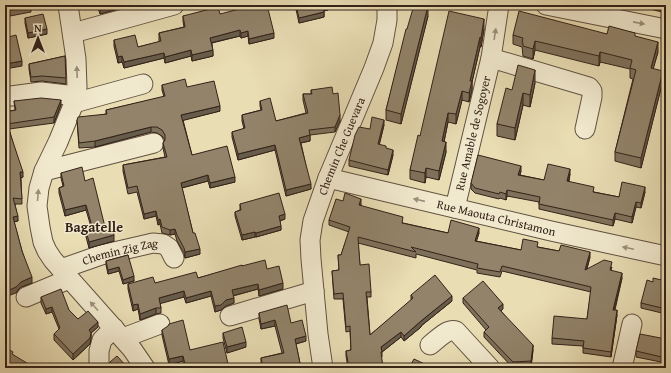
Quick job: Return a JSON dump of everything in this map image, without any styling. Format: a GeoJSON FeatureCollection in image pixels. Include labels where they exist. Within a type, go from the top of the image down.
{"type":"FeatureCollection","features":[{"type":"Feature","properties":{"kind":"street","name":"Chemin Zig Zag"},"geometry":{"type":"LineString","coordinates":[[68,5],[73,33],[77,87],[75,99],[58,142],[44,171],[39,188],[37,206],[43,242],[47,251],[65,274],[132,349],[145,368]]}},
{"type":"Feature","properties":{"kind":"street"},"geometry":{"type":"LineString","coordinates":[[73,33],[174,5]]}},
{"type":"Feature","properties":{"kind":"street","name":"Chemin Che Guevara"},"geometry":{"type":"LineString","coordinates":[[323,368],[318,334],[310,240],[313,221],[328,178],[383,43],[387,20],[387,5]]}},
{"type":"Feature","properties":{"kind":"street","name":"Rue Amable de Sogoyer"},"geometry":{"type":"LineString","coordinates":[[455,208],[491,58],[499,5]]}},
{"type":"Feature","properties":{"kind":"street"},"geometry":{"type":"LineString","coordinates":[[546,5],[621,12],[666,29]]}},
{"type":"Feature","properties":{"kind":"street","name":"Rue Amable de Sogoyer"},"geometry":{"type":"LineString","coordinates":[[491,58],[589,87],[592,91],[592,97],[585,129]]}},
{"type":"Feature","properties":{"kind":"street"},"geometry":{"type":"LineString","coordinates":[[11,96],[41,92],[75,99],[144,84]]}},
{"type":"Feature","properties":{"kind":"street"},"geometry":{"type":"LineString","coordinates":[[44,171],[154,143]]}},
{"type":"Feature","properties":{"kind":"street","name":"Rue Maouta Christamon"},"geometry":{"type":"LineString","coordinates":[[328,178],[551,231],[666,256]]}},
{"type":"Feature","properties":{"kind":"street","name":"Chemin Zig Zag"},"geometry":{"type":"LineString","coordinates":[[26,297],[101,255],[153,243],[163,244],[168,248],[174,258]]}},
{"type":"Feature","properties":{"kind":"street"},"geometry":{"type":"LineString","coordinates":[[230,316],[314,291]]}},
{"type":"Feature","properties":{"kind":"street"},"geometry":{"type":"LineString","coordinates":[[99,368],[99,351],[102,340],[118,333],[160,324]]}},
{"type":"Feature","properties":{"kind":"street"},"geometry":{"type":"LineString","coordinates":[[622,368],[632,324]]}},
{"type":"Feature","properties":{"kind":"street"},"geometry":{"type":"LineString","coordinates":[[430,345],[448,331],[456,331],[490,368]]}},
{"type":"Feature","properties":{"kind":"building"},"geometry":{"type":"Polygon","coordinates":[[[9,5],[31,5],[31,6],[10,10],[9,5]]]}},
{"type":"Feature","properties":{"kind":"building"},"geometry":{"type":"Polygon","coordinates":[[[255,5],[267,5],[274,33],[249,39],[248,31],[241,33],[240,30],[210,38],[213,50],[192,55],[191,50],[165,57],[164,53],[124,62],[122,56],[118,57],[114,40],[135,35],[138,47],[161,41],[159,33],[185,27],[183,16],[218,7],[220,14],[255,5]]]}},
{"type":"Feature","properties":{"kind":"building"},"geometry":{"type":"Polygon","coordinates":[[[296,5],[326,5],[323,6],[324,12],[299,18],[296,5]]]}},
{"type":"Feature","properties":{"kind":"building"},"geometry":{"type":"Polygon","coordinates":[[[414,5],[428,6],[401,114],[386,110],[406,29],[414,5]]]}},
{"type":"Feature","properties":{"kind":"building"},"geometry":{"type":"Polygon","coordinates":[[[449,11],[484,19],[481,38],[480,37],[470,81],[472,81],[469,93],[462,91],[456,114],[448,113],[442,141],[446,142],[439,171],[426,168],[425,173],[410,170],[418,135],[420,136],[449,11]]]}},
{"type":"Feature","properties":{"kind":"building"},"geometry":{"type":"Polygon","coordinates":[[[519,11],[607,34],[609,26],[635,33],[635,36],[658,42],[651,68],[663,71],[641,158],[615,152],[636,70],[630,68],[632,60],[600,52],[599,56],[535,41],[533,49],[523,46],[523,38],[513,35],[519,11]]]}},
{"type":"Feature","properties":{"kind":"building"},"geometry":{"type":"Polygon","coordinates":[[[43,14],[47,29],[28,33],[25,18],[43,14]]]}},
{"type":"Feature","properties":{"kind":"building"},"geometry":{"type":"Polygon","coordinates":[[[16,35],[22,61],[5,64],[5,38],[16,35]]]}},
{"type":"Feature","properties":{"kind":"building"},"geometry":{"type":"Polygon","coordinates":[[[65,56],[66,78],[42,76],[31,77],[29,64],[65,56]]]}},
{"type":"Feature","properties":{"kind":"building"},"geometry":{"type":"Polygon","coordinates":[[[518,65],[535,70],[530,95],[523,93],[515,128],[497,124],[506,88],[512,90],[518,65]]]}},
{"type":"Feature","properties":{"kind":"building"},"geometry":{"type":"Polygon","coordinates":[[[185,79],[187,87],[214,81],[220,106],[181,115],[192,155],[227,146],[235,177],[210,183],[208,175],[181,183],[193,233],[195,233],[200,249],[185,252],[175,229],[170,230],[162,227],[160,219],[158,220],[156,211],[144,214],[137,186],[128,188],[123,165],[167,157],[163,143],[165,140],[165,135],[162,130],[157,127],[151,127],[95,141],[79,143],[77,120],[78,117],[107,114],[106,110],[165,96],[162,85],[185,79]]]}},
{"type":"Feature","properties":{"kind":"building"},"geometry":{"type":"Polygon","coordinates":[[[332,87],[333,94],[338,93],[340,115],[335,127],[309,130],[310,135],[299,138],[311,184],[286,190],[275,145],[238,154],[232,132],[245,128],[242,115],[262,110],[260,101],[270,98],[276,121],[308,113],[303,94],[312,94],[311,90],[332,87]]]}},
{"type":"Feature","properties":{"kind":"building"},"geometry":{"type":"Polygon","coordinates":[[[41,98],[61,100],[54,117],[7,124],[23,172],[20,172],[22,199],[13,198],[18,216],[13,217],[22,251],[32,277],[5,292],[5,112],[16,110],[14,101],[41,98]]]}},
{"type":"Feature","properties":{"kind":"building"},"geometry":{"type":"Polygon","coordinates":[[[372,117],[384,120],[378,144],[393,150],[388,170],[349,160],[355,135],[359,127],[370,129],[372,117]]]}},
{"type":"Feature","properties":{"kind":"building"},"geometry":{"type":"Polygon","coordinates":[[[478,155],[521,166],[518,175],[544,180],[548,164],[570,169],[567,181],[594,187],[593,192],[619,197],[622,182],[645,187],[641,203],[636,202],[632,217],[615,213],[613,220],[539,204],[540,197],[507,190],[506,194],[500,192],[499,194],[475,188],[471,183],[478,155]]]}},
{"type":"Feature","properties":{"kind":"building"},"geometry":{"type":"Polygon","coordinates":[[[82,167],[85,181],[93,178],[105,227],[112,225],[114,235],[89,242],[86,231],[93,230],[86,205],[65,210],[59,188],[64,186],[61,173],[82,167]]]}},
{"type":"Feature","properties":{"kind":"building"},"geometry":{"type":"Polygon","coordinates":[[[279,193],[285,214],[279,216],[281,226],[242,235],[235,212],[241,210],[240,204],[279,193]]]}},
{"type":"Feature","properties":{"kind":"building"},"geometry":{"type":"Polygon","coordinates":[[[345,193],[361,199],[359,205],[403,217],[402,223],[448,233],[451,220],[479,228],[475,241],[521,250],[523,239],[538,242],[537,247],[559,251],[561,245],[590,252],[585,270],[604,260],[612,262],[610,270],[622,273],[613,310],[617,310],[611,352],[583,348],[584,341],[552,338],[554,316],[587,319],[591,287],[502,266],[500,272],[477,268],[478,264],[411,247],[416,252],[358,237],[360,265],[369,264],[371,292],[366,292],[370,335],[413,298],[411,295],[435,275],[452,296],[404,336],[401,332],[381,347],[383,368],[349,368],[346,351],[351,350],[350,326],[346,327],[343,293],[334,294],[332,271],[339,270],[338,255],[341,255],[350,227],[329,220],[336,199],[343,201],[345,193]]]}},
{"type":"Feature","properties":{"kind":"building"},"geometry":{"type":"Polygon","coordinates":[[[128,255],[134,276],[123,280],[119,267],[108,270],[106,261],[128,255]]]}},
{"type":"Feature","properties":{"kind":"building"},"geometry":{"type":"Polygon","coordinates":[[[265,260],[267,269],[279,266],[283,283],[259,290],[258,284],[232,290],[234,298],[226,300],[221,305],[215,306],[211,291],[186,298],[184,291],[159,298],[161,308],[156,308],[140,314],[138,304],[133,305],[128,284],[153,277],[155,283],[196,272],[198,278],[265,260]]]}},
{"type":"Feature","properties":{"kind":"building"},"geometry":{"type":"Polygon","coordinates":[[[653,278],[666,281],[666,309],[641,303],[647,280],[653,282],[653,278]]]}},
{"type":"Feature","properties":{"kind":"building"},"geometry":{"type":"Polygon","coordinates":[[[483,281],[503,304],[498,308],[533,345],[531,361],[513,362],[484,332],[489,327],[463,298],[483,281]]]}},
{"type":"Feature","properties":{"kind":"building"},"geometry":{"type":"Polygon","coordinates":[[[61,289],[69,310],[78,319],[88,311],[98,322],[89,330],[91,333],[90,338],[73,354],[54,334],[60,328],[52,307],[46,309],[41,297],[61,289]]]}},
{"type":"Feature","properties":{"kind":"building"},"geometry":{"type":"Polygon","coordinates":[[[287,305],[291,323],[302,320],[306,336],[295,339],[301,368],[263,368],[261,358],[284,353],[275,320],[261,324],[259,313],[287,305]]]}},
{"type":"Feature","properties":{"kind":"building"},"geometry":{"type":"Polygon","coordinates":[[[183,320],[190,350],[223,342],[228,364],[218,368],[186,368],[183,356],[169,359],[162,330],[169,324],[183,320]]]}},
{"type":"Feature","properties":{"kind":"building"},"geometry":{"type":"Polygon","coordinates":[[[242,327],[246,342],[227,347],[223,333],[242,327]]]}},
{"type":"Feature","properties":{"kind":"building"},"geometry":{"type":"Polygon","coordinates":[[[640,334],[666,339],[666,358],[636,351],[640,334]]]}},
{"type":"Feature","properties":{"kind":"building"},"geometry":{"type":"Polygon","coordinates":[[[5,347],[13,352],[12,354],[35,368],[5,368],[5,347]]]}},
{"type":"Feature","properties":{"kind":"building"},"geometry":{"type":"Polygon","coordinates":[[[117,356],[128,368],[108,368],[110,362],[117,356]]]}},
{"type":"Feature","properties":{"kind":"building"},"geometry":{"type":"Polygon","coordinates":[[[414,359],[433,368],[409,368],[414,359]]]}},
{"type":"Feature","properties":{"kind":"district","name":"Bagatelle"},"geometry":{"type":"Point","coordinates":[94,227]}}]}
